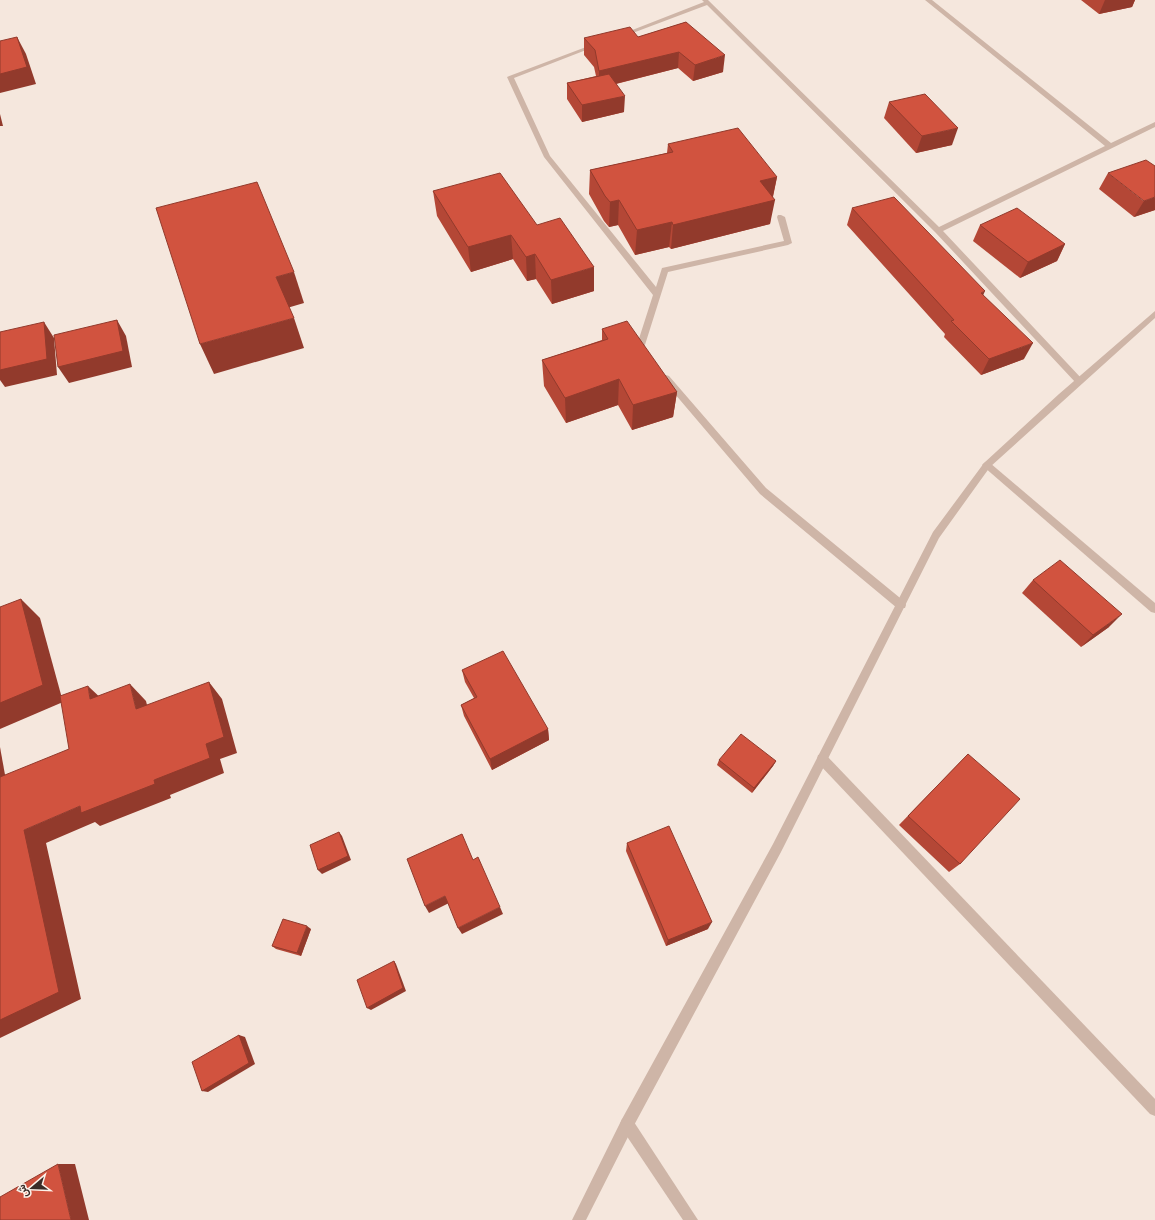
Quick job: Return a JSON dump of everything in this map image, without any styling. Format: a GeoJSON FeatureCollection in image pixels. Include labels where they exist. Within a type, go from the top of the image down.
{"type":"FeatureCollection","features":[{"type":"Feature","properties":{"kind":"street"},"geometry":{"type":"LineString","coordinates":[[928,0],[1110,146]]}},
{"type":"Feature","properties":{"kind":"street"},"geometry":{"type":"LineString","coordinates":[[613,39],[707,2],[938,230],[1079,381]]}},
{"type":"Feature","properties":{"kind":"street"},"geometry":{"type":"LineString","coordinates":[[605,41],[510,77],[547,158],[657,294]]}},
{"type":"Feature","properties":{"kind":"street"},"geometry":{"type":"LineString","coordinates":[[938,230],[1155,124]]}},
{"type":"Feature","properties":{"kind":"street"},"geometry":{"type":"LineString","coordinates":[[650,360],[640,348],[665,270],[788,243],[781,217]]}},
{"type":"Feature","properties":{"kind":"street"},"geometry":{"type":"LineString","coordinates":[[579,1220],[627,1124],[776,848],[936,535],[988,465],[1079,381],[1154,317]]}},
{"type":"Feature","properties":{"kind":"street"},"geometry":{"type":"LineString","coordinates":[[660,372],[763,491],[901,605]]}},
{"type":"Feature","properties":{"kind":"street"},"geometry":{"type":"LineString","coordinates":[[988,465],[1155,609]]}},
{"type":"Feature","properties":{"kind":"street"},"geometry":{"type":"LineString","coordinates":[[822,759],[1155,1109]]}},
{"type":"Feature","properties":{"kind":"street"},"geometry":{"type":"LineString","coordinates":[[627,1124],[691,1220]]}},
{"type":"Feature","properties":{"kind":"building"},"geometry":{"type":"Polygon","coordinates":[[[686,22],[725,55],[695,65],[679,52],[599,71],[595,50],[584,38],[630,27],[638,37],[686,22]]]}},
{"type":"Feature","properties":{"kind":"building"},"geometry":{"type":"Polygon","coordinates":[[[17,37],[27,67],[0,74],[0,41],[17,37]]]}},
{"type":"Feature","properties":{"kind":"building"},"geometry":{"type":"Polygon","coordinates":[[[609,74],[625,96],[582,105],[567,83],[609,74]]]}},
{"type":"Feature","properties":{"kind":"building"},"geometry":{"type":"Polygon","coordinates":[[[925,94],[958,128],[922,136],[889,102],[925,94]]]}},
{"type":"Feature","properties":{"kind":"building"},"geometry":{"type":"Polygon","coordinates":[[[738,128],[777,177],[760,181],[775,200],[673,225],[672,222],[637,230],[619,200],[610,202],[590,170],[673,152],[668,144],[738,128]]]}},
{"type":"Feature","properties":{"kind":"building"},"geometry":{"type":"Polygon","coordinates":[[[1146,160],[1155,166],[1155,197],[1144,201],[1108,173],[1146,160]]]}},
{"type":"Feature","properties":{"kind":"building"},"geometry":{"type":"Polygon","coordinates":[[[500,173],[537,225],[560,218],[594,267],[551,280],[535,254],[526,257],[511,235],[468,247],[433,191],[500,173]]]}},
{"type":"Feature","properties":{"kind":"building"},"geometry":{"type":"Polygon","coordinates":[[[257,182],[294,272],[276,277],[294,318],[200,344],[156,208],[257,182]]]}},
{"type":"Feature","properties":{"kind":"building"},"geometry":{"type":"Polygon","coordinates":[[[894,197],[985,291],[981,293],[1033,343],[989,359],[951,321],[954,320],[852,208],[894,197]]]}},
{"type":"Feature","properties":{"kind":"building"},"geometry":{"type":"Polygon","coordinates":[[[1017,208],[1065,244],[1028,262],[980,225],[1017,208]]]}},
{"type":"Feature","properties":{"kind":"building"},"geometry":{"type":"Polygon","coordinates":[[[117,320],[123,351],[58,367],[54,335],[117,320]]]}},
{"type":"Feature","properties":{"kind":"building"},"geometry":{"type":"Polygon","coordinates":[[[627,321],[677,392],[633,405],[619,379],[565,398],[542,360],[608,339],[602,329],[627,321]]]}},
{"type":"Feature","properties":{"kind":"building"},"geometry":{"type":"Polygon","coordinates":[[[44,322],[47,359],[0,370],[0,332],[44,322]]]}},
{"type":"Feature","properties":{"kind":"building"},"geometry":{"type":"Polygon","coordinates":[[[1060,560],[1122,614],[1093,635],[1033,580],[1060,560]]]}},
{"type":"Feature","properties":{"kind":"building"},"geometry":{"type":"Polygon","coordinates":[[[21,599],[43,685],[0,703],[0,607],[21,599]]]}},
{"type":"Feature","properties":{"kind":"building"},"geometry":{"type":"Polygon","coordinates":[[[503,651],[548,729],[490,759],[461,705],[477,697],[462,670],[503,651]]]}},
{"type":"Feature","properties":{"kind":"building"},"geometry":{"type":"Polygon","coordinates":[[[209,682],[224,737],[206,744],[210,758],[154,780],[155,784],[81,813],[80,806],[24,830],[59,992],[0,1020],[0,777],[69,749],[60,696],[88,686],[90,699],[130,684],[136,709],[209,682]]]}},
{"type":"Feature","properties":{"kind":"building"},"geometry":{"type":"Polygon","coordinates":[[[741,734],[776,761],[754,788],[719,760],[741,734]]]}},
{"type":"Feature","properties":{"kind":"building"},"geometry":{"type":"Polygon","coordinates":[[[968,754],[1020,799],[960,864],[908,816],[968,754]]]}},
{"type":"Feature","properties":{"kind":"building"},"geometry":{"type":"Polygon","coordinates":[[[669,826],[712,922],[668,940],[627,843],[669,826]]]}},
{"type":"Feature","properties":{"kind":"building"},"geometry":{"type":"Polygon","coordinates":[[[339,832],[348,856],[318,870],[310,845],[339,832]]]}},
{"type":"Feature","properties":{"kind":"building"},"geometry":{"type":"Polygon","coordinates":[[[462,834],[473,860],[478,857],[500,907],[458,928],[445,896],[425,906],[407,859],[462,834]]]}},
{"type":"Feature","properties":{"kind":"building"},"geometry":{"type":"Polygon","coordinates":[[[283,919],[307,926],[297,953],[272,946],[283,919]]]}},
{"type":"Feature","properties":{"kind":"building"},"geometry":{"type":"Polygon","coordinates":[[[394,961],[403,988],[367,1008],[357,980],[394,961]]]}},
{"type":"Feature","properties":{"kind":"building"},"geometry":{"type":"Polygon","coordinates":[[[239,1035],[249,1063],[202,1091],[192,1062],[239,1035]]]}},
{"type":"Feature","properties":{"kind":"building"},"geometry":{"type":"Polygon","coordinates":[[[58,1164],[71,1220],[0,1220],[0,1197],[58,1164]]]}}]}
